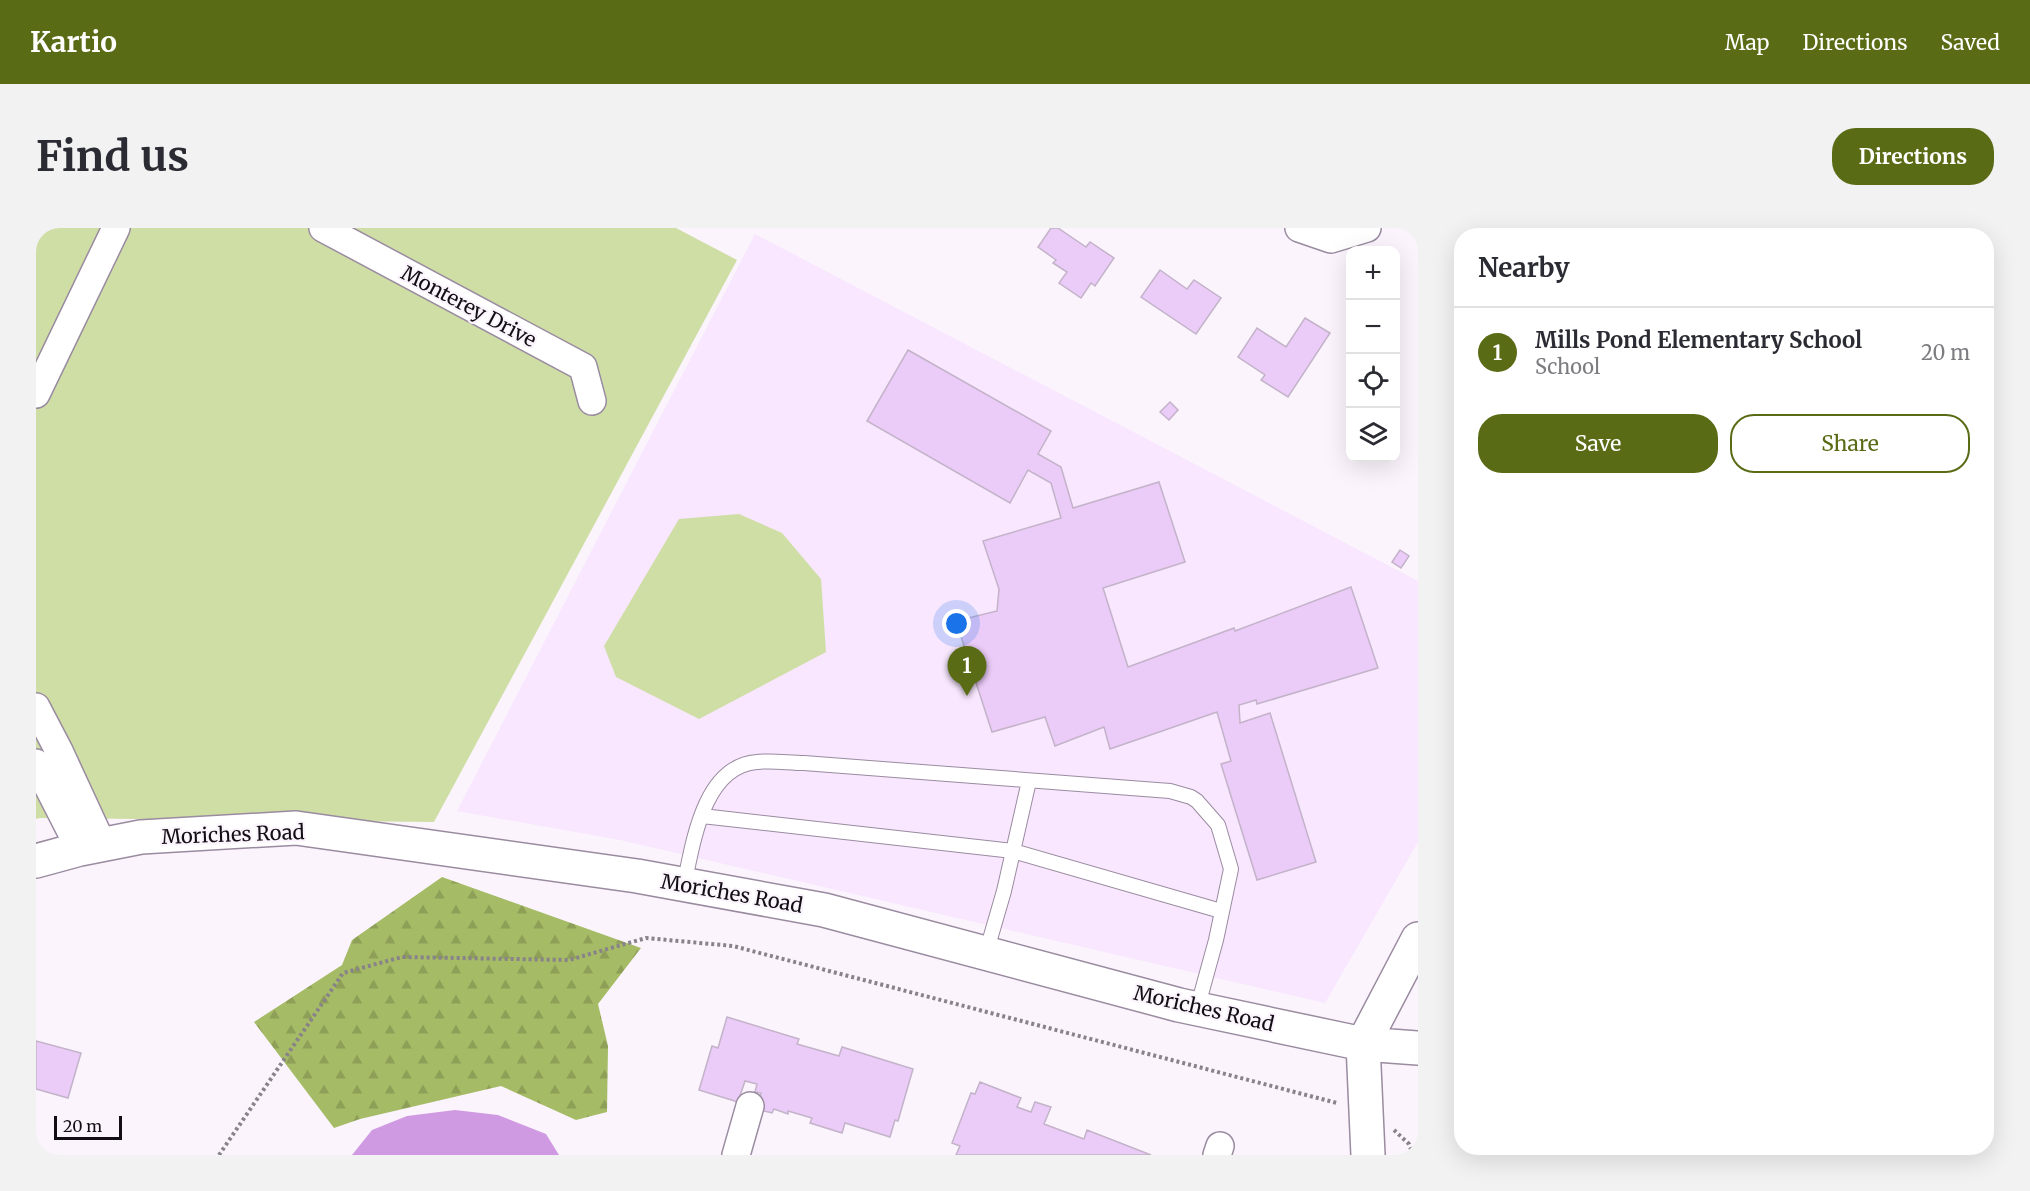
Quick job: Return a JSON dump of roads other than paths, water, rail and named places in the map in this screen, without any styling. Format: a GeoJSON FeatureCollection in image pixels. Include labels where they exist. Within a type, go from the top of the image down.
{"type":"FeatureCollection","features":[{"type":"Feature","properties":{"kind":"main road","name":"Moriches Road"},"geometry":{"type":"LineString","coordinates":[[36,861],[141,837],[296,828],[637,876],[824,910],[1197,1009],[1363,1044],[1418,1048]]}},
{"type":"Feature","properties":{"kind":"main road"},"geometry":{"type":"LineString","coordinates":[[1368,1155],[1363,1044],[1418,939]]}},
{"type":"Feature","properties":{"kind":"street"},"geometry":{"type":"LineString","coordinates":[[36,394],[116,228]]}},
{"type":"Feature","properties":{"kind":"street","name":"Monterey Drive"},"geometry":{"type":"LineString","coordinates":[[323,228],[583,367],[592,401]]}},
{"type":"Feature","properties":{"kind":"street"},"geometry":{"type":"LineString","coordinates":[[1299,228],[1330,239],[1367,228]]}},
{"type":"Feature","properties":{"kind":"street"},"geometry":{"type":"LineString","coordinates":[[36,707],[59,750],[91,847]]}},
{"type":"Feature","properties":{"kind":"street"},"geometry":{"type":"LineString","coordinates":[[36,763],[91,847]]}},
{"type":"Feature","properties":{"kind":"street"},"geometry":{"type":"LineString","coordinates":[[736,1155],[750,1106]]}},
{"type":"Feature","properties":{"kind":"lane"},"geometry":{"type":"LineString","coordinates":[[684,885],[708,797],[729,773],[756,761],[1170,791],[1191,796],[1218,825],[1231,869],[1197,1009]]}},
{"type":"Feature","properties":{"kind":"lane"},"geometry":{"type":"LineString","coordinates":[[986,953],[1004,891],[1029,781]]}},
{"type":"Feature","properties":{"kind":"lane"},"geometry":{"type":"LineString","coordinates":[[702,816],[1013,851],[1221,911]]}},
{"type":"Feature","properties":{"kind":"place","name":"Mills Pond Elementary School"},"geometry":{"type":"Point","coordinates":[967,696]}}]}
